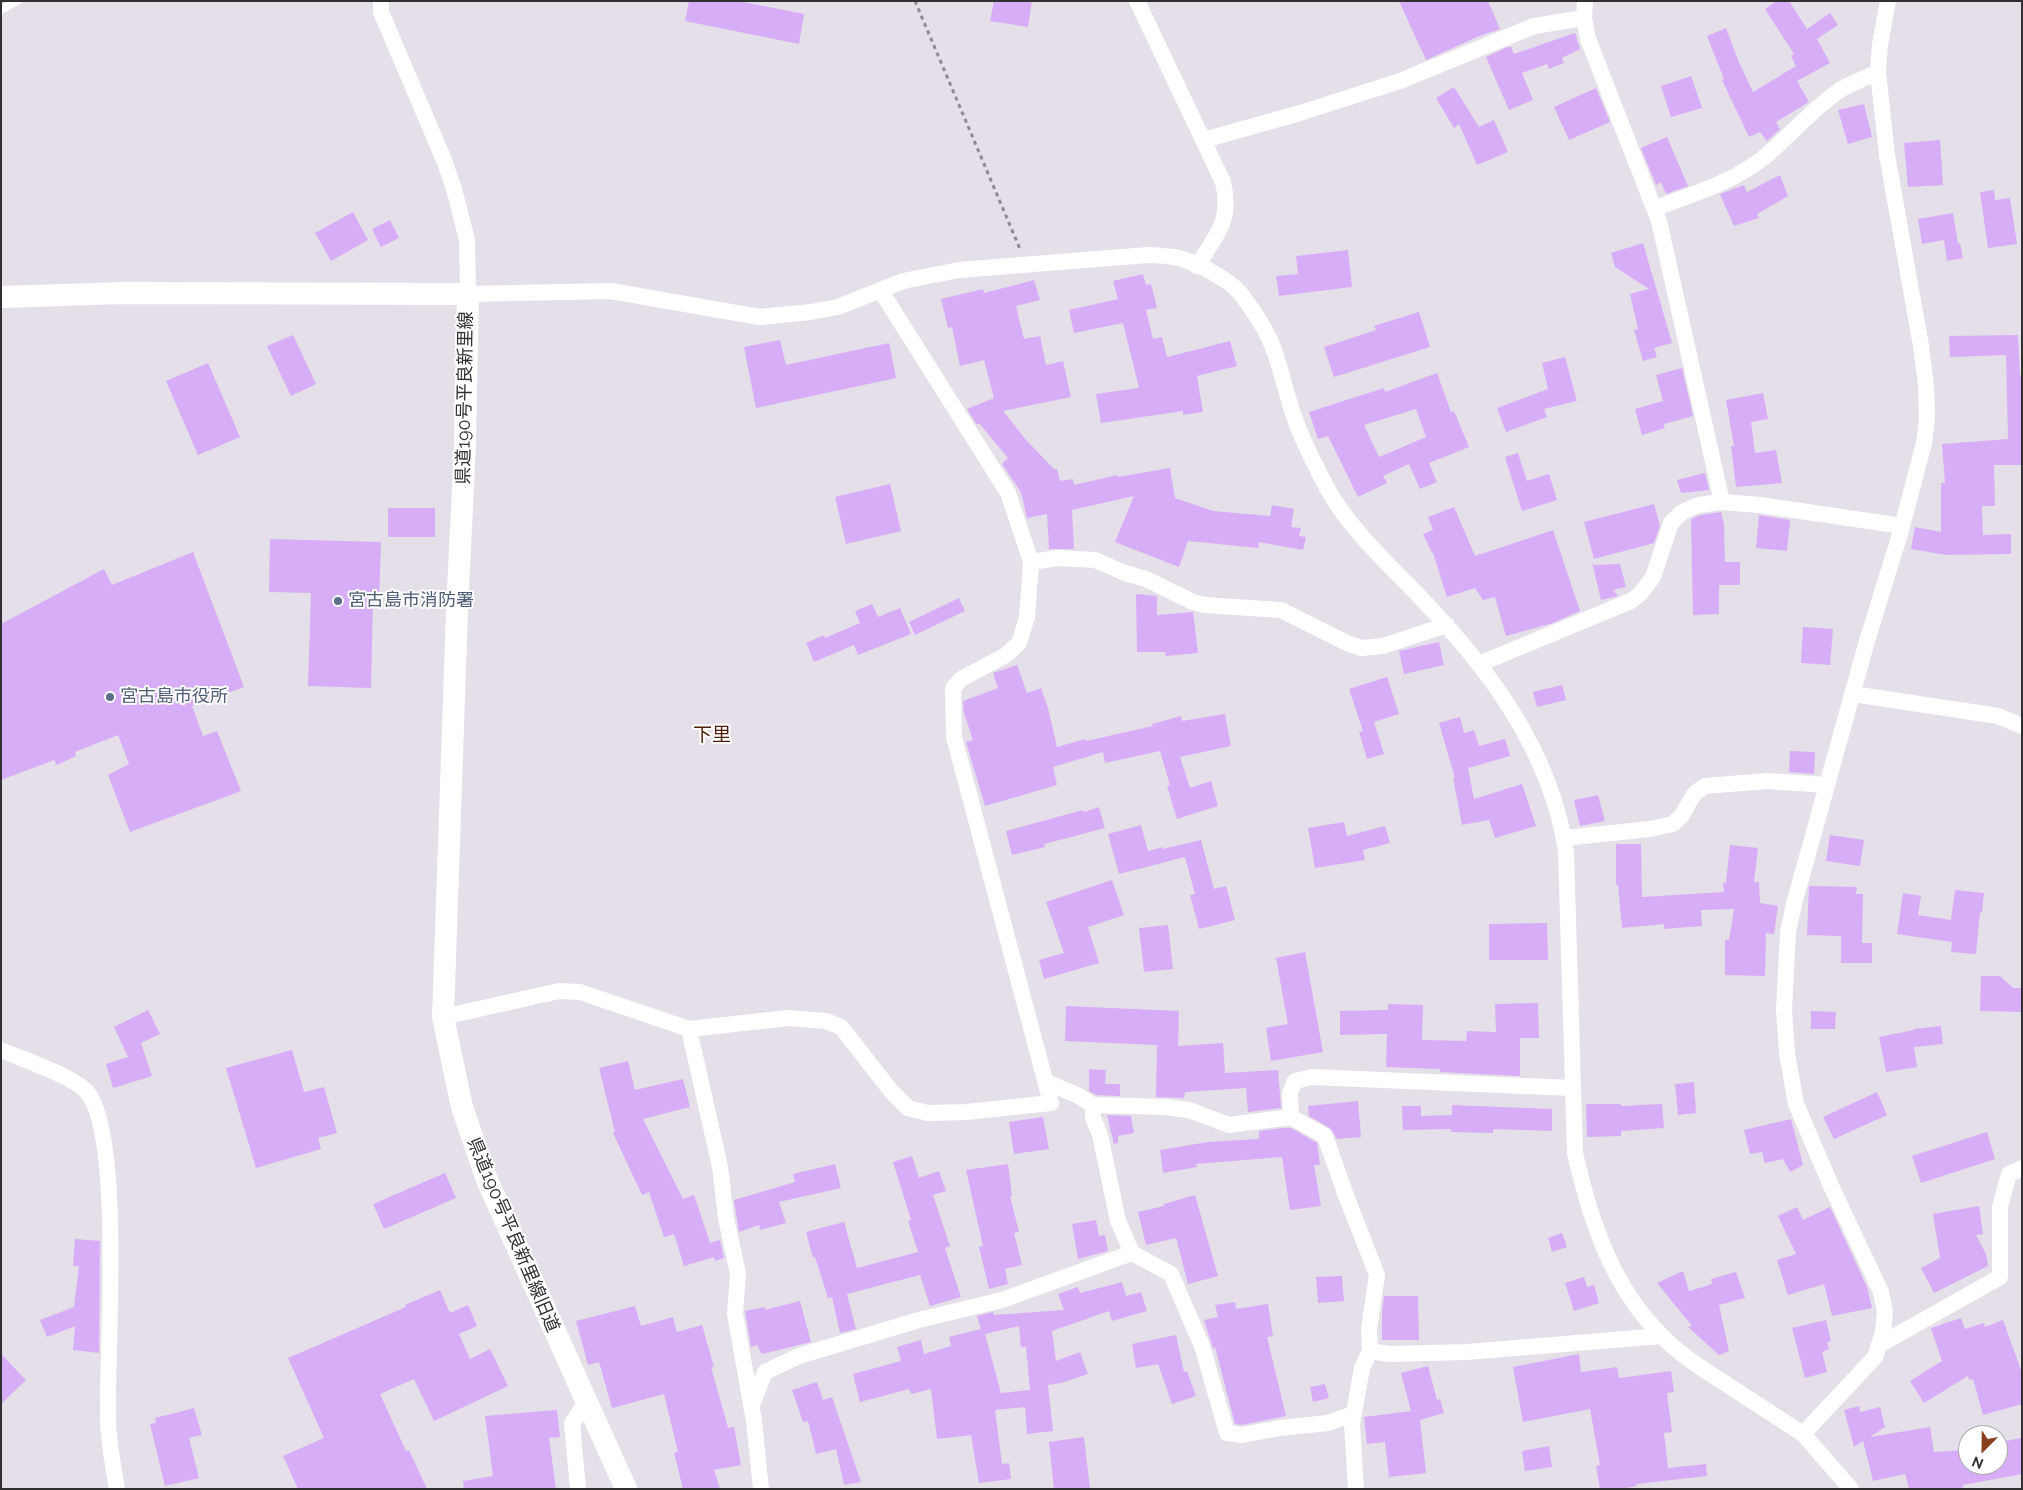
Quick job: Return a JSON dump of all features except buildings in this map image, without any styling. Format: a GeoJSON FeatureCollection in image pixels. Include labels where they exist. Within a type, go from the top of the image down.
{"type":"FeatureCollection","features":[{"type":"Feature","properties":{"kind":"main road","name":"県道190号平良新里線"},"geometry":{"type":"LineString","coordinates":[[1,297],[124,293],[468,294],[466,444],[449,818]]}},
{"type":"Feature","properties":{"kind":"main road","name":"県道190号平良新里線旧道"},"geometry":{"type":"LineString","coordinates":[[449,818],[443,1017],[462,1107],[472,1143],[487,1180],[626,1489]]}},
{"type":"Feature","properties":{"kind":"street"},"geometry":{"type":"LineString","coordinates":[[381,1],[381,12],[444,160],[454,189],[467,240],[468,294],[611,291],[759,317],[811,312],[838,306],[904,281],[960,270],[1026,263],[1148,255],[1176,257],[1218,276],[1239,292],[1265,331],[1274,351],[1296,422],[1326,487],[1338,506],[1379,554],[1447,625],[1479,664],[1508,704],[1540,762],[1552,792],[1564,838],[1569,917],[1575,1153],[1585,1199],[1601,1245],[1628,1295],[1662,1336],[1697,1365],[1803,1434],[1851,1489]]}},
{"type":"Feature","properties":{"kind":"street"},"geometry":{"type":"LineString","coordinates":[[1137,1],[1204,140],[1223,182],[1227,199],[1225,220],[1197,266]]}},
{"type":"Feature","properties":{"kind":"street"},"geometry":{"type":"LineString","coordinates":[[1586,1],[1584,18],[1588,39],[1658,221],[1722,502]]}},
{"type":"Feature","properties":{"kind":"street"},"geometry":{"type":"LineString","coordinates":[[1803,1434],[1875,1357],[1880,1344],[1885,1310],[1881,1292],[1832,1188],[1796,1104],[1787,1053],[1784,1010],[1788,932],[1826,785],[1902,526],[1924,443],[1927,419],[1926,385],[1887,155],[1878,72],[1880,45],[1888,1]]}},
{"type":"Feature","properties":{"kind":"street"},"geometry":{"type":"LineString","coordinates":[[1204,140],[1300,113],[1400,81],[1534,26],[1584,18]]}},
{"type":"Feature","properties":{"kind":"street"},"geometry":{"type":"LineString","coordinates":[[1654,209],[1704,190],[1746,169],[1762,159],[1808,114],[1841,89],[1878,72]]}},
{"type":"Feature","properties":{"kind":"street"},"geometry":{"type":"LineString","coordinates":[[443,1017],[559,991],[580,992],[690,1028],[788,1018],[826,1021],[842,1027],[892,1092],[908,1108],[927,1114],[967,1112],[1051,1103],[954,737],[952,701],[953,688],[962,679],[1006,655],[1019,643],[1027,617],[1031,562],[1008,493],[881,291]]}},
{"type":"Feature","properties":{"kind":"street"},"geometry":{"type":"LineString","coordinates":[[1479,664],[1631,601],[1640,594],[1653,577],[1671,523],[1682,512],[1698,505],[1722,502],[1760,504],[1902,526]]}},
{"type":"Feature","properties":{"kind":"street"},"geometry":{"type":"LineString","coordinates":[[1031,562],[1058,558],[1094,560],[1125,573],[1146,578],[1193,602],[1205,605],[1281,610],[1362,648],[1383,646],[1447,625]]}},
{"type":"Feature","properties":{"kind":"street"},"geometry":{"type":"LineString","coordinates":[[1853,694],[1998,716],[2022,726]]}},
{"type":"Feature","properties":{"kind":"street"},"geometry":{"type":"LineString","coordinates":[[1564,838],[1650,829],[1673,824],[1682,815],[1694,794],[1704,786],[1767,781],[1826,785]]}},
{"type":"Feature","properties":{"kind":"street"},"geometry":{"type":"LineString","coordinates":[[690,1028],[720,1167],[726,1218],[738,1274],[735,1314],[752,1404],[761,1489]]}},
{"type":"Feature","properties":{"kind":"street"},"geometry":{"type":"LineString","coordinates":[[1,1050],[75,1082],[87,1092],[94,1105],[102,1130],[109,1187],[111,1331],[108,1420],[117,1489]]}},
{"type":"Feature","properties":{"kind":"street"},"geometry":{"type":"LineString","coordinates":[[1291,1116],[1290,1093],[1295,1081],[1312,1077],[1572,1088]]}},
{"type":"Feature","properties":{"kind":"street"},"geometry":{"type":"LineString","coordinates":[[1046,1082],[1077,1095],[1093,1105],[1166,1107],[1189,1110],[1229,1125],[1291,1116],[1325,1136],[1377,1275],[1369,1329],[1370,1351],[1362,1368],[1352,1424],[1356,1489]]}},
{"type":"Feature","properties":{"kind":"street"},"geometry":{"type":"LineString","coordinates":[[1093,1105],[1093,1118],[1100,1136],[1118,1221],[1132,1253],[1171,1274],[1202,1346],[1227,1433],[1242,1435],[1280,1428],[1328,1424],[1353,1414]]}},
{"type":"Feature","properties":{"kind":"street"},"geometry":{"type":"LineString","coordinates":[[1880,1344],[2000,1277],[2000,1207],[2009,1174],[2022,1168]]}},
{"type":"Feature","properties":{"kind":"street"},"geometry":{"type":"LineString","coordinates":[[752,1404],[765,1372],[799,1356],[919,1320],[1002,1300],[1132,1253]]}},
{"type":"Feature","properties":{"kind":"street"},"geometry":{"type":"LineString","coordinates":[[1370,1351],[1388,1354],[1448,1352],[1662,1336]]}},
{"type":"Feature","properties":{"kind":"street"},"geometry":{"type":"LineString","coordinates":[[578,1489],[572,1424],[586,1401]]}},
{"type":"Feature","properties":{"kind":"lane"},"geometry":{"type":"LineString","coordinates":[[1,10],[16,1]]}},
{"type":"Feature","properties":{"kind":"path"},"geometry":{"type":"LineString","coordinates":[[915,1],[1026,263]]}},
{"type":"Feature","properties":{"kind":"place","name":"宮古島市消防署"},"geometry":{"type":"Point","coordinates":[338,601]}},
{"type":"Feature","properties":{"kind":"place","name":"宮古島市役所"},"geometry":{"type":"Point","coordinates":[110,697]}},
{"type":"Feature","properties":{"kind":"district","name":"下里"},"geometry":{"type":"Point","coordinates":[712,735]}}]}
